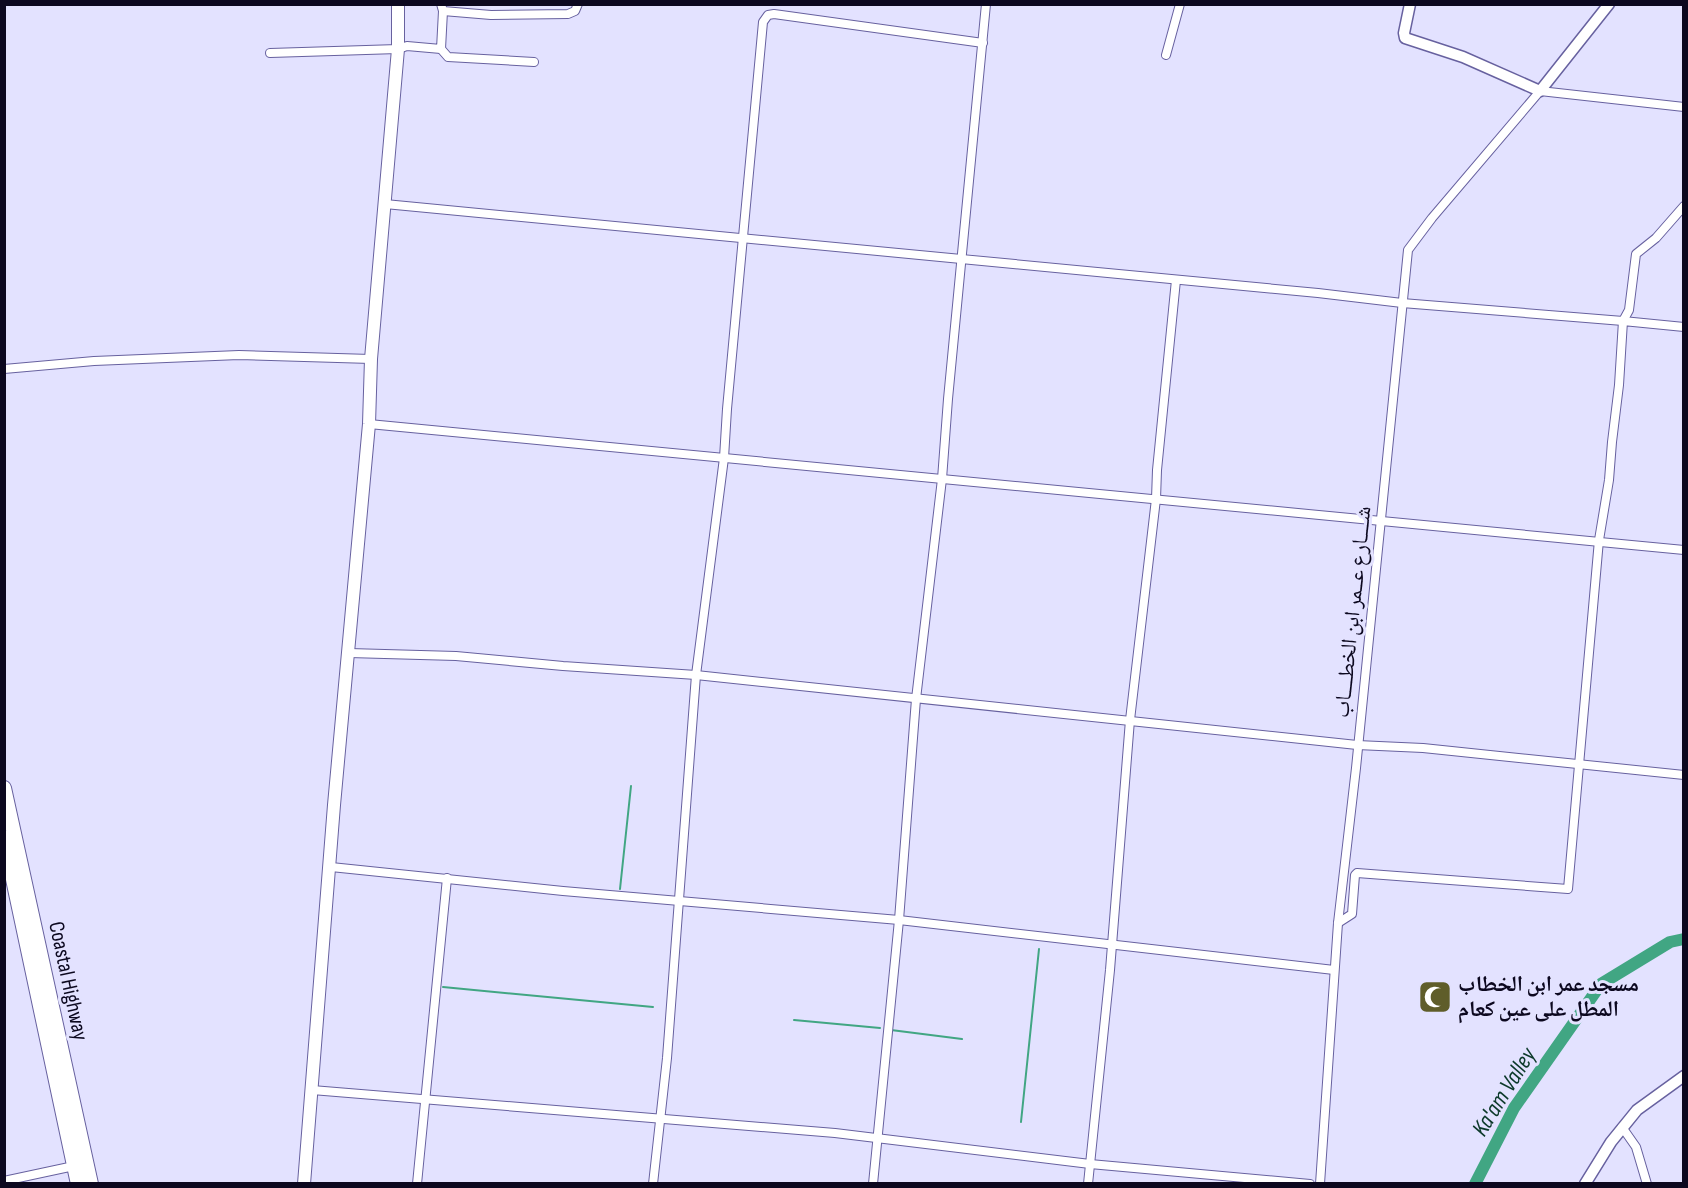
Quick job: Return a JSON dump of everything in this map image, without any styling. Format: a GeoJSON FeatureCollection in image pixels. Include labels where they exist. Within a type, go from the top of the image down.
{"type":"FeatureCollection","features":[{"type":"Feature","properties":{"kind":"highway","name":"Coastal Highway"},"geometry":{"type":"LineString","coordinates":[[4,788],[91,1184]]}},
{"type":"Feature","properties":{"kind":"highway"},"geometry":{"type":"LineString","coordinates":[[4,837],[78,1184]]}},
{"type":"Feature","properties":{"kind":"main road"},"geometry":{"type":"LineString","coordinates":[[304,1184],[331,867],[334,805],[369,424],[371,358],[398,49],[399,4]]}},
{"type":"Feature","properties":{"kind":"street"},"geometry":{"type":"LineString","coordinates":[[534,62],[448,57],[441,49],[442,8],[490,15],[568,14],[575,11],[578,4]]}},
{"type":"Feature","properties":{"kind":"street"},"geometry":{"type":"LineString","coordinates":[[873,1184],[916,699],[942,479],[986,4]]}},
{"type":"Feature","properties":{"kind":"street"},"geometry":{"type":"LineString","coordinates":[[1166,55],[1179,4]]}},
{"type":"Feature","properties":{"kind":"street"},"geometry":{"type":"LineString","coordinates":[[1410,4],[1405,38],[1463,57],[1540,92],[1683,107]]}},
{"type":"Feature","properties":{"kind":"street"},"geometry":{"type":"LineString","coordinates":[[1540,92],[1609,4]]}},
{"type":"Feature","properties":{"kind":"street"},"geometry":{"type":"LineString","coordinates":[[653,1184],[667,1058],[696,675],[724,458],[763,22],[768,15],[983,43]]}},
{"type":"Feature","properties":{"kind":"street"},"geometry":{"type":"LineString","coordinates":[[270,53],[398,49],[407,46],[441,49]]}},
{"type":"Feature","properties":{"kind":"street","name":"شــــارع عــمر ابن الخطــــاب"},"geometry":{"type":"LineString","coordinates":[[1320,1184],[1338,923],[1356,768],[1407,259],[1413,242],[1540,92]]}},
{"type":"Feature","properties":{"kind":"street"},"geometry":{"type":"LineString","coordinates":[[385,204],[1402,303],[1683,327]]}},
{"type":"Feature","properties":{"kind":"street"},"geometry":{"type":"LineString","coordinates":[[1338,923],[1351,916],[1357,873],[1568,889],[1599,540],[1609,480],[1623,321],[1629,310],[1636,254],[1656,238],[1683,206]]}},
{"type":"Feature","properties":{"kind":"street"},"geometry":{"type":"LineString","coordinates":[[1088,1184],[1112,945],[1130,720],[1156,499],[1156,470],[1176,280]]}},
{"type":"Feature","properties":{"kind":"street"},"geometry":{"type":"LineString","coordinates":[[4,369],[94,361],[239,355],[371,358]]}},
{"type":"Feature","properties":{"kind":"street"},"geometry":{"type":"LineString","coordinates":[[369,424],[1599,540],[1683,550]]}},
{"type":"Feature","properties":{"kind":"street"},"geometry":{"type":"LineString","coordinates":[[349,652],[456,656],[696,675],[1357,745],[1424,748],[1683,775]]}},
{"type":"Feature","properties":{"kind":"street"},"geometry":{"type":"LineString","coordinates":[[331,867],[898,920],[1334,970]]}},
{"type":"Feature","properties":{"kind":"street"},"geometry":{"type":"LineString","coordinates":[[417,1184],[447,878]]}},
{"type":"Feature","properties":{"kind":"street"},"geometry":{"type":"LineString","coordinates":[[1585,1184],[1622,1127],[1637,1110],[1683,1076]]}},
{"type":"Feature","properties":{"kind":"street"},"geometry":{"type":"LineString","coordinates":[[312,1090],[835,1133],[1090,1164],[1310,1184]]}},
{"type":"Feature","properties":{"kind":"street"},"geometry":{"type":"LineString","coordinates":[[1622,1127],[1636,1147],[1647,1184]]}},
{"type":"Feature","properties":{"kind":"street"},"geometry":{"type":"LineString","coordinates":[[4,1181],[74,1166]]}},
{"type":"Feature","properties":{"kind":"waterway"},"geometry":{"type":"LineString","coordinates":[[620,889],[631,786]]}},
{"type":"Feature","properties":{"kind":"waterway","name":"Ka'am Valley"},"geometry":{"type":"LineString","coordinates":[[1475,1184],[1514,1108],[1601,984],[1670,942],[1684,939]]}},
{"type":"Feature","properties":{"kind":"waterway"},"geometry":{"type":"LineString","coordinates":[[1021,1122],[1039,949]]}},
{"type":"Feature","properties":{"kind":"waterway"},"geometry":{"type":"LineString","coordinates":[[443,987],[653,1007]]}},
{"type":"Feature","properties":{"kind":"waterway"},"geometry":{"type":"LineString","coordinates":[[794,1020],[880,1028]]}},
{"type":"Feature","properties":{"kind":"waterway"},"geometry":{"type":"LineString","coordinates":[[891,1030],[962,1039]]}},
{"type":"Feature","properties":{"kind":"place","name":"مسجد عمر ابن الخطاب المطل على عين كعام"},"geometry":{"type":"Point","coordinates":[1435,997]}}]}
